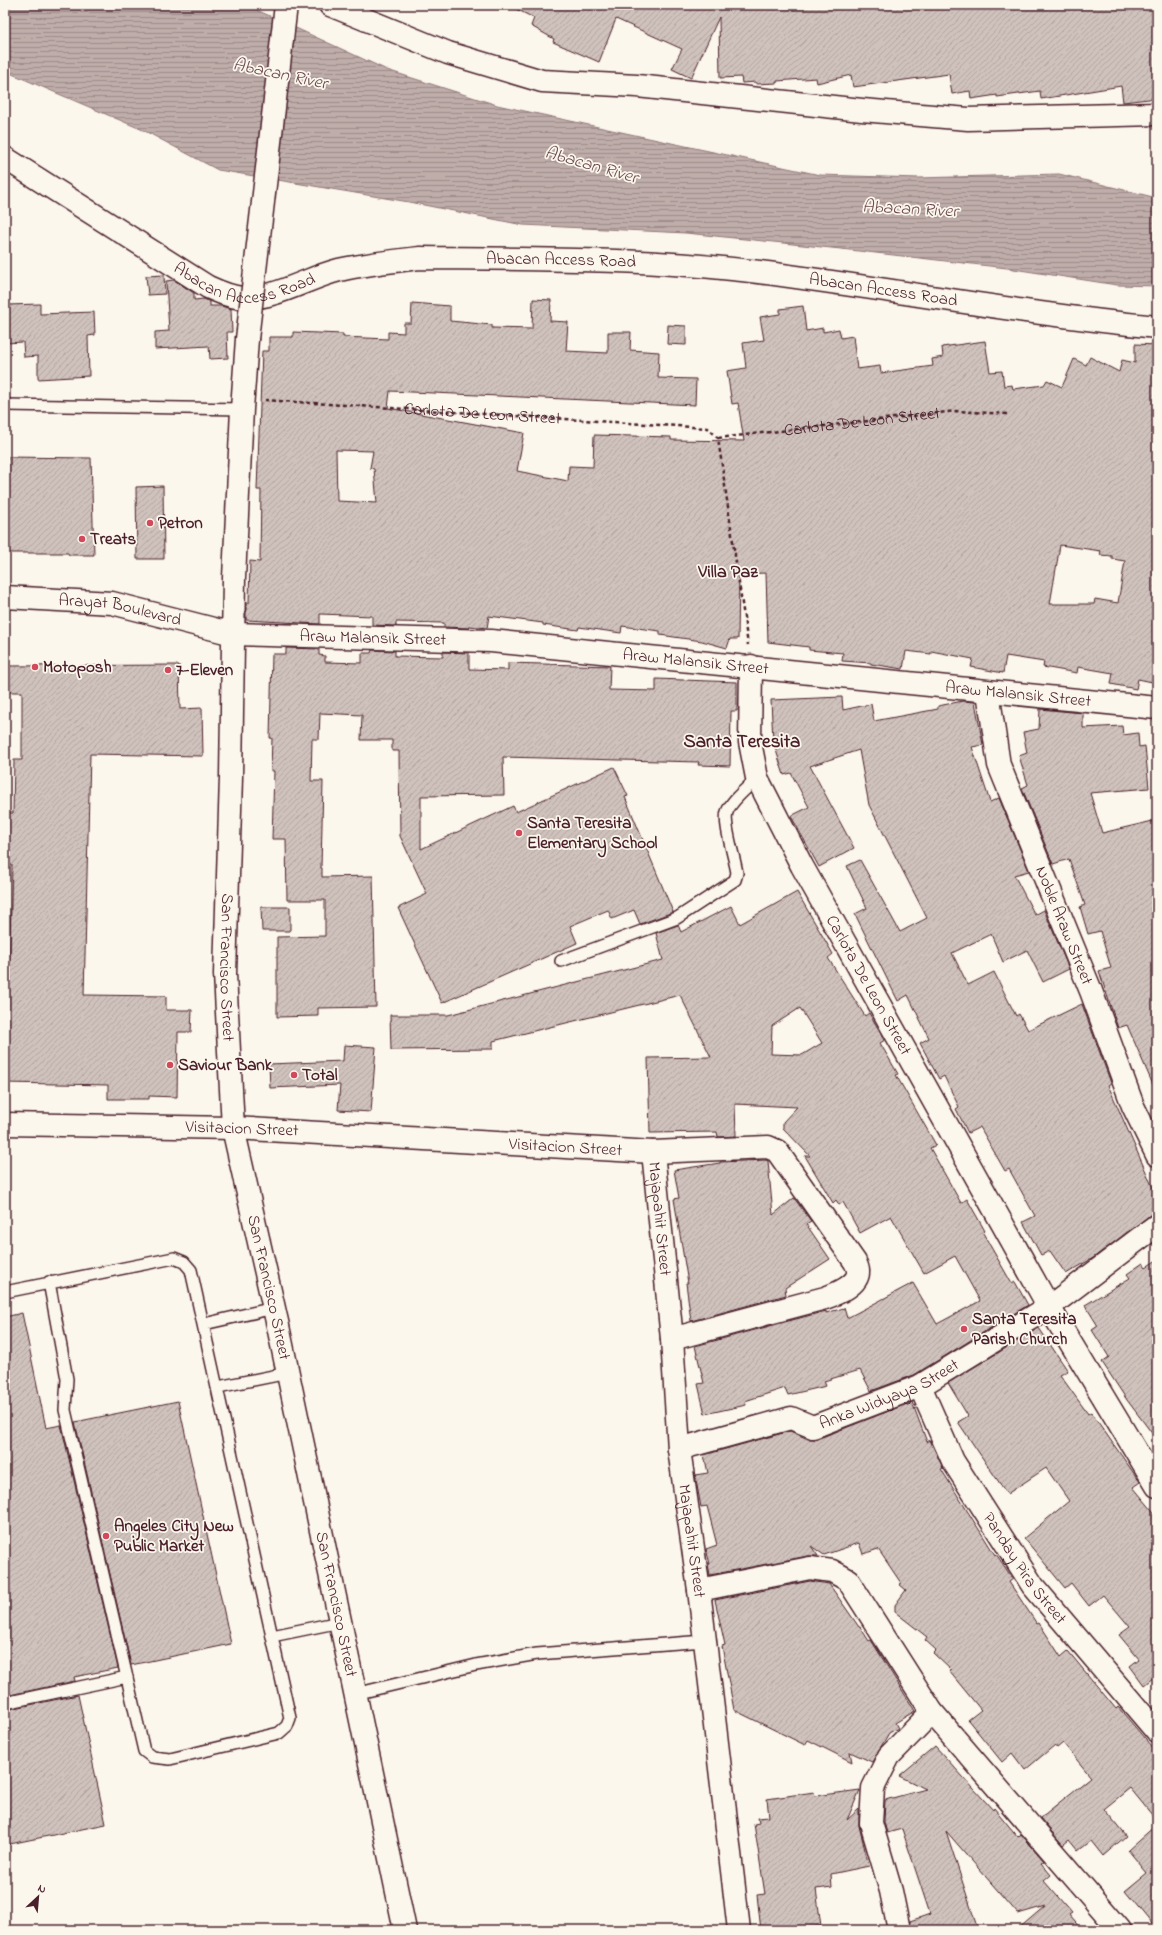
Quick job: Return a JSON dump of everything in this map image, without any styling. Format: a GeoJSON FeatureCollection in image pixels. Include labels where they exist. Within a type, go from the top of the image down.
{"type":"FeatureCollection","features":[{"type":"Feature","properties":{"kind":"street","name":"San Francisco Street"},"geometry":{"type":"LineString","coordinates":[[286,5],[247,339],[242,404],[234,578],[232,777],[225,974],[233,1128],[288,1372],[405,1930]]}},
{"type":"Feature","properties":{"kind":"street"},"geometry":{"type":"LineString","coordinates":[[330,5],[448,53],[542,80],[637,86],[862,110],[968,118],[1157,114]]}},
{"type":"Feature","properties":{"kind":"street","name":"Abacan Access Road"},"geometry":{"type":"LineString","coordinates":[[5,158],[208,287],[224,294],[242,298],[280,291],[338,270],[414,258],[635,261],[758,272],[1082,320],[1157,327]]}},
{"type":"Feature","properties":{"kind":"street","name":"Arayat Boulevard"},"geometry":{"type":"LineString","coordinates":[[5,597],[112,603],[233,634]]}},
{"type":"Feature","properties":{"kind":"street","name":"Araw Malansik Street"},"geometry":{"type":"LineString","coordinates":[[233,634],[491,641],[1157,708]]}},
{"type":"Feature","properties":{"kind":"street","name":"Carlota De Leon Street"},"geometry":{"type":"LineString","coordinates":[[751,666],[750,742],[758,778],[806,873],[1049,1307],[1157,1486]]}},
{"type":"Feature","properties":{"kind":"street","name":"Noble Araw Street"},"geometry":{"type":"LineString","coordinates":[[988,692],[1000,765],[1092,991],[1133,1106],[1157,1155]]}},
{"type":"Feature","properties":{"kind":"street","name":"Visitacion Street"},"geometry":{"type":"LineString","coordinates":[[5,1124],[233,1128],[652,1152],[768,1147],[777,1151],[855,1262],[858,1271],[856,1279],[839,1294],[672,1339]]}},
{"type":"Feature","properties":{"kind":"street","name":"Majapahit Street"},"geometry":{"type":"LineString","coordinates":[[652,1152],[672,1339],[678,1449],[699,1590],[739,1930]]}},
{"type":"Feature","properties":{"kind":"street","name":"Anka Widyaya Street"},"geometry":{"type":"LineString","coordinates":[[678,1449],[791,1418],[813,1427],[920,1386],[1049,1307],[1157,1225]]}},
{"type":"Feature","properties":{"kind":"street","name":"Panday Pira Street"},"geometry":{"type":"LineString","coordinates":[[920,1386],[953,1461],[1033,1586],[1157,1732]]}},
{"type":"Feature","properties":{"kind":"street"},"geometry":{"type":"LineString","coordinates":[[699,1590],[810,1568],[832,1571],[848,1580],[932,1712],[1120,1930]]}},
{"type":"Feature","properties":{"kind":"street"},"geometry":{"type":"LineString","coordinates":[[899,1930],[891,1891],[871,1823],[873,1788],[889,1756],[932,1712]]}},
{"type":"Feature","properties":{"kind":"lane"},"geometry":{"type":"LineString","coordinates":[[5,405],[242,404]]}},
{"type":"Feature","properties":{"kind":"lane"},"geometry":{"type":"LineString","coordinates":[[561,961],[677,918],[735,880],[737,873],[726,823],[727,813],[732,803],[758,778]]}},
{"type":"Feature","properties":{"kind":"lane"},"geometry":{"type":"LineString","coordinates":[[5,1292],[50,1282],[174,1258],[184,1262],[191,1270],[290,1718],[288,1726],[279,1733],[170,1759],[152,1758],[144,1751],[65,1410],[67,1379],[50,1282]]}},
{"type":"Feature","properties":{"kind":"lane"},"geometry":{"type":"LineString","coordinates":[[204,1324],[274,1308]]}},
{"type":"Feature","properties":{"kind":"lane"},"geometry":{"type":"LineString","coordinates":[[218,1387],[288,1372]]}},
{"type":"Feature","properties":{"kind":"lane"},"geometry":{"type":"LineString","coordinates":[[272,1636],[340,1622]]}},
{"type":"Feature","properties":{"kind":"lane"},"geometry":{"type":"LineString","coordinates":[[355,1694],[476,1665],[537,1654],[704,1641]]}},
{"type":"Feature","properties":{"kind":"lane"},"geometry":{"type":"LineString","coordinates":[[5,1703],[127,1677]]}},
{"type":"Feature","properties":{"kind":"path","name":"Carlota De Leon Street"},"geometry":{"type":"LineString","coordinates":[[242,404],[704,427],[712,431],[718,438],[956,411],[1007,414]]}},
{"type":"Feature","properties":{"kind":"path"},"geometry":{"type":"LineString","coordinates":[[718,438],[751,666]]}},
{"type":"Feature","properties":{"kind":"water","name":"Abacan River"},"geometry":{"type":"Polygon","coordinates":[[[5,5],[246,5],[387,70],[497,105],[820,175],[919,178],[1059,174],[1157,198],[1157,286],[1117,285],[1007,268],[686,233],[523,225],[409,202],[218,170],[143,130],[5,71],[5,5]]]}},
{"type":"Feature","properties":{"kind":"building"},"geometry":{"type":"Polygon","coordinates":[[[508,5],[1157,5],[1157,98],[1123,102],[1121,86],[1041,99],[1040,91],[971,99],[970,91],[952,94],[949,74],[853,87],[851,75],[817,83],[816,78],[777,81],[777,83],[742,83],[741,77],[720,78],[719,17],[691,78],[672,69],[682,49],[616,19],[599,62],[553,42],[554,39],[531,26],[534,18],[508,5]]]}},
{"type":"Feature","properties":{"kind":"building"},"geometry":{"type":"Polygon","coordinates":[[[164,275],[165,294],[148,295],[146,276],[164,275]]]}},
{"type":"Feature","properties":{"kind":"building"},"geometry":{"type":"Polygon","coordinates":[[[174,280],[194,293],[194,300],[204,299],[210,302],[210,306],[221,306],[231,309],[232,332],[227,332],[228,358],[210,359],[209,346],[155,349],[155,332],[169,331],[166,281],[174,280]]]}},
{"type":"Feature","properties":{"kind":"building"},"geometry":{"type":"Polygon","coordinates":[[[533,299],[551,300],[550,321],[568,322],[566,351],[608,353],[608,332],[631,332],[630,350],[659,352],[658,378],[696,379],[695,405],[390,391],[388,408],[524,433],[517,471],[568,481],[569,466],[593,467],[594,435],[671,437],[671,440],[744,441],[738,403],[732,404],[727,371],[746,368],[743,343],[764,340],[760,317],[780,314],[780,309],[803,306],[806,331],[823,328],[823,332],[839,329],[841,338],[853,336],[857,369],[880,366],[881,373],[933,366],[932,359],[943,357],[942,347],[985,341],[990,372],[1002,371],[1004,386],[1012,385],[1013,389],[1044,385],[1047,380],[1062,387],[1074,359],[1086,365],[1090,357],[1119,372],[1122,360],[1135,363],[1135,344],[1157,345],[1157,683],[1138,679],[1136,689],[1111,684],[1113,673],[1078,667],[1077,673],[1043,667],[1044,662],[1006,656],[1003,673],[971,667],[973,659],[931,651],[931,654],[906,651],[903,669],[871,663],[842,661],[843,653],[809,650],[809,647],[768,642],[766,573],[739,574],[738,639],[730,639],[727,648],[702,641],[660,635],[660,631],[622,626],[621,633],[579,627],[578,630],[543,625],[543,623],[489,616],[487,628],[469,626],[469,628],[444,627],[444,623],[396,622],[396,626],[372,625],[372,616],[320,614],[320,624],[246,620],[246,603],[249,603],[250,561],[260,562],[261,490],[257,490],[262,351],[269,351],[269,337],[293,337],[293,332],[343,334],[343,337],[388,339],[388,332],[404,333],[404,323],[411,323],[412,303],[450,306],[450,321],[492,325],[492,328],[532,329],[533,299]],[[336,450],[337,501],[377,503],[374,469],[370,468],[373,451],[336,450]],[[1060,545],[1050,604],[1094,604],[1095,599],[1118,603],[1125,561],[1112,559],[1112,556],[1100,555],[1101,551],[1060,545]]]}},
{"type":"Feature","properties":{"kind":"building"},"geometry":{"type":"Polygon","coordinates":[[[40,304],[40,314],[94,312],[95,335],[88,336],[89,376],[38,379],[38,356],[24,357],[23,342],[5,343],[5,323],[8,323],[7,305],[40,304]]]}},
{"type":"Feature","properties":{"kind":"building"},"geometry":{"type":"Polygon","coordinates":[[[668,325],[686,326],[686,345],[667,344],[668,325]]]}},
{"type":"Feature","properties":{"kind":"building"},"geometry":{"type":"Polygon","coordinates":[[[5,457],[91,458],[94,555],[69,555],[68,553],[5,553],[5,457]]]}},
{"type":"Feature","properties":{"kind":"building","name":"Petron"},"geometry":{"type":"Polygon","coordinates":[[[163,486],[164,559],[137,559],[136,487],[163,486]]]}},
{"type":"Feature","properties":{"kind":"building"},"geometry":{"type":"Polygon","coordinates":[[[286,648],[319,649],[319,655],[325,656],[325,662],[362,663],[362,653],[371,653],[372,650],[395,651],[395,656],[443,657],[443,652],[469,653],[469,669],[508,670],[508,663],[610,666],[609,690],[656,691],[656,679],[737,682],[737,711],[731,711],[730,766],[698,765],[699,762],[503,757],[504,795],[421,796],[421,849],[513,806],[516,812],[614,767],[628,796],[625,797],[673,912],[640,924],[634,910],[612,919],[608,910],[570,926],[577,943],[442,1003],[398,908],[427,894],[400,836],[399,751],[392,751],[392,740],[361,740],[362,715],[320,713],[319,739],[312,739],[311,781],[323,781],[322,877],[373,876],[376,1007],[318,1008],[318,1016],[277,1017],[277,937],[325,936],[325,900],[287,900],[286,839],[272,839],[274,771],[271,771],[272,738],[270,738],[272,654],[286,654],[286,648]]]}},
{"type":"Feature","properties":{"kind":"building"},"geometry":{"type":"Polygon","coordinates":[[[179,665],[180,709],[202,708],[203,756],[90,754],[84,995],[166,996],[166,1010],[192,1010],[191,1032],[178,1032],[177,1097],[149,1096],[149,1099],[108,1099],[108,1085],[5,1083],[5,978],[9,978],[12,865],[5,865],[5,813],[13,813],[14,760],[22,760],[22,692],[5,692],[5,666],[179,665]]]}},
{"type":"Feature","properties":{"kind":"building"},"geometry":{"type":"Polygon","coordinates":[[[842,697],[843,710],[871,704],[874,721],[938,709],[938,706],[963,701],[975,702],[983,745],[972,747],[990,802],[999,798],[1029,871],[1014,875],[1035,915],[1044,910],[1069,969],[1043,982],[1027,950],[1003,962],[991,934],[952,953],[968,985],[994,972],[1016,1016],[1019,1014],[1028,1030],[1082,1004],[1111,1083],[1108,1085],[1157,1197],[1157,1210],[1093,1258],[1066,1274],[1050,1251],[1041,1255],[1023,1222],[1035,1216],[1009,1169],[1005,1171],[980,1127],[968,1133],[956,1109],[959,1107],[944,1076],[939,1079],[920,1043],[929,1038],[908,995],[898,1001],[855,914],[867,908],[847,866],[860,860],[900,932],[927,918],[869,805],[859,750],[810,766],[854,848],[819,867],[791,816],[809,807],[791,773],[784,775],[773,741],[771,700],[842,697]]]}},
{"type":"Feature","properties":{"kind":"building"},"geometry":{"type":"Polygon","coordinates":[[[1040,709],[1083,713],[1083,728],[1122,726],[1123,735],[1138,733],[1139,747],[1145,746],[1149,788],[1090,793],[1102,833],[1157,820],[1157,1094],[1127,1025],[1118,1028],[1099,971],[1111,968],[1100,931],[1088,934],[1080,907],[1085,905],[1069,859],[1053,864],[1022,788],[1028,785],[1019,756],[1027,753],[1023,732],[1039,729],[1040,709]]]}},
{"type":"Feature","properties":{"kind":"building"},"geometry":{"type":"Polygon","coordinates":[[[797,892],[833,954],[828,958],[865,1016],[869,1013],[885,1040],[880,1043],[898,1074],[896,1075],[936,1145],[930,1148],[961,1203],[967,1199],[985,1231],[983,1233],[1012,1284],[1015,1282],[1028,1305],[914,1375],[871,1391],[860,1370],[824,1381],[826,1386],[788,1395],[785,1388],[745,1401],[746,1405],[705,1414],[698,1384],[704,1383],[695,1346],[826,1311],[826,1313],[844,1308],[847,1318],[913,1283],[937,1324],[980,1301],[955,1256],[924,1273],[891,1216],[860,1233],[843,1202],[839,1205],[836,1200],[833,1203],[805,1156],[810,1156],[783,1128],[783,1122],[797,1107],[735,1104],[736,1136],[718,1137],[717,1132],[650,1133],[648,1058],[711,1057],[680,995],[493,1041],[493,1049],[391,1050],[390,1015],[448,1015],[663,960],[656,933],[678,925],[681,932],[731,906],[740,924],[797,892]],[[800,1008],[772,1026],[771,1054],[802,1055],[822,1043],[800,1008]]]}},
{"type":"Feature","properties":{"kind":"building"},"geometry":{"type":"Polygon","coordinates":[[[261,907],[290,907],[290,931],[262,931],[261,907]]]}},
{"type":"Feature","properties":{"kind":"building"},"geometry":{"type":"Polygon","coordinates":[[[344,1045],[376,1047],[371,1112],[338,1110],[340,1085],[270,1088],[269,1064],[343,1061],[344,1045]]]}},
{"type":"Feature","properties":{"kind":"building"},"geometry":{"type":"Polygon","coordinates":[[[768,1161],[773,1215],[794,1198],[811,1221],[806,1224],[830,1259],[785,1288],[786,1295],[691,1321],[686,1283],[688,1283],[674,1199],[679,1198],[674,1170],[720,1162],[768,1161]]]}},
{"type":"Feature","properties":{"kind":"building"},"geometry":{"type":"Polygon","coordinates":[[[1157,1260],[1157,1440],[1127,1400],[1102,1362],[1109,1357],[1092,1330],[1098,1326],[1085,1305],[1130,1278],[1127,1274],[1143,1263],[1146,1267],[1157,1260]]]}},
{"type":"Feature","properties":{"kind":"building"},"geometry":{"type":"Polygon","coordinates":[[[22,1313],[46,1428],[61,1425],[118,1668],[74,1677],[75,1681],[5,1696],[5,1317],[22,1313]]]}},
{"type":"Feature","properties":{"kind":"building"},"geometry":{"type":"Polygon","coordinates":[[[1039,1328],[1068,1371],[1060,1375],[1088,1414],[1091,1412],[1140,1482],[1133,1487],[1157,1516],[1157,1682],[1154,1677],[1144,1685],[1130,1666],[1139,1659],[1119,1635],[1130,1627],[1103,1595],[1089,1606],[1071,1583],[1065,1588],[1024,1538],[1069,1501],[1046,1468],[1007,1494],[958,1422],[968,1416],[948,1383],[1039,1328]]]}},
{"type":"Feature","properties":{"kind":"building"},"geometry":{"type":"Polygon","coordinates":[[[178,1401],[231,1644],[131,1665],[75,1422],[178,1401]]]}},
{"type":"Feature","properties":{"kind":"building"},"geometry":{"type":"Polygon","coordinates":[[[912,1402],[927,1442],[930,1440],[943,1468],[941,1469],[995,1555],[996,1554],[1013,1579],[1009,1582],[1037,1624],[1039,1623],[1061,1657],[1068,1651],[1116,1709],[1118,1707],[1157,1753],[1157,1821],[1130,1788],[1104,1809],[1126,1836],[1103,1856],[1091,1841],[1078,1851],[1069,1840],[1063,1845],[1040,1818],[1091,1777],[1063,1743],[1057,1748],[1055,1745],[1025,1770],[1012,1753],[1002,1762],[968,1720],[981,1710],[949,1671],[951,1670],[933,1653],[936,1650],[925,1640],[927,1637],[895,1612],[895,1605],[906,1590],[899,1584],[901,1583],[878,1549],[863,1554],[859,1543],[824,1555],[811,1546],[818,1556],[808,1556],[710,1575],[708,1564],[710,1564],[706,1549],[717,1545],[707,1506],[701,1507],[695,1475],[708,1473],[704,1455],[790,1431],[808,1439],[817,1439],[912,1402]]]}},
{"type":"Feature","properties":{"kind":"building"},"geometry":{"type":"Polygon","coordinates":[[[810,1581],[829,1584],[869,1641],[871,1640],[915,1711],[895,1723],[898,1728],[889,1733],[872,1762],[850,1752],[852,1762],[808,1740],[805,1745],[734,1710],[722,1646],[725,1645],[715,1600],[810,1581]]]}},
{"type":"Feature","properties":{"kind":"building"},"geometry":{"type":"Polygon","coordinates":[[[78,1695],[106,1824],[5,1845],[5,1710],[78,1695]]]}},
{"type":"Feature","properties":{"kind":"building"},"geometry":{"type":"Polygon","coordinates":[[[935,1746],[993,1810],[994,1808],[1018,1837],[1021,1834],[1044,1861],[1041,1863],[1051,1875],[1044,1881],[1072,1913],[1069,1915],[1082,1930],[1017,1930],[1045,1906],[1018,1914],[946,1831],[978,1930],[911,1930],[910,1921],[930,1914],[902,1829],[887,1833],[884,1822],[885,1800],[926,1789],[899,1776],[935,1746]]]}},
{"type":"Feature","properties":{"kind":"building"},"geometry":{"type":"Polygon","coordinates":[[[860,1790],[847,1820],[859,1809],[859,1826],[869,1866],[831,1874],[832,1887],[816,1889],[821,1926],[786,1930],[761,1930],[757,1895],[765,1894],[754,1824],[759,1823],[758,1818],[769,1817],[767,1799],[814,1792],[815,1796],[860,1790]]]}},
{"type":"Feature","properties":{"kind":"building"},"geometry":{"type":"Polygon","coordinates":[[[1157,1824],[1157,1930],[1125,1891],[1147,1873],[1128,1850],[1157,1824]]]}},
{"type":"Feature","properties":{"kind":"place","name":"Petron"},"geometry":{"type":"Point","coordinates":[150,523]}},
{"type":"Feature","properties":{"kind":"place","name":"Treats"},"geometry":{"type":"Point","coordinates":[82,539]}},
{"type":"Feature","properties":{"kind":"place","name":"Motoposh"},"geometry":{"type":"Point","coordinates":[35,667]}},
{"type":"Feature","properties":{"kind":"place","name":"7-Eleven"},"geometry":{"type":"Point","coordinates":[168,670]}},
{"type":"Feature","properties":{"kind":"place","name":"Santa Teresita Elementary School"},"geometry":{"type":"Point","coordinates":[519,833]}},
{"type":"Feature","properties":{"kind":"place","name":"Saviour Bank"},"geometry":{"type":"Point","coordinates":[170,1065]}},
{"type":"Feature","properties":{"kind":"place","name":"Total"},"geometry":{"type":"Point","coordinates":[294,1075]}},
{"type":"Feature","properties":{"kind":"place","name":"Santa Teresita Parish Church"},"geometry":{"type":"Point","coordinates":[964,1329]}},
{"type":"Feature","properties":{"kind":"place","name":"Angeles City New Public Market"},"geometry":{"type":"Point","coordinates":[106,1536]}},
{"type":"Feature","properties":{"kind":"district","name":"Villa Paz"},"geometry":{"type":"Point","coordinates":[728,573]}},
{"type":"Feature","properties":{"kind":"district","name":"Santa Teresita"},"geometry":{"type":"Point","coordinates":[742,742]}}]}
